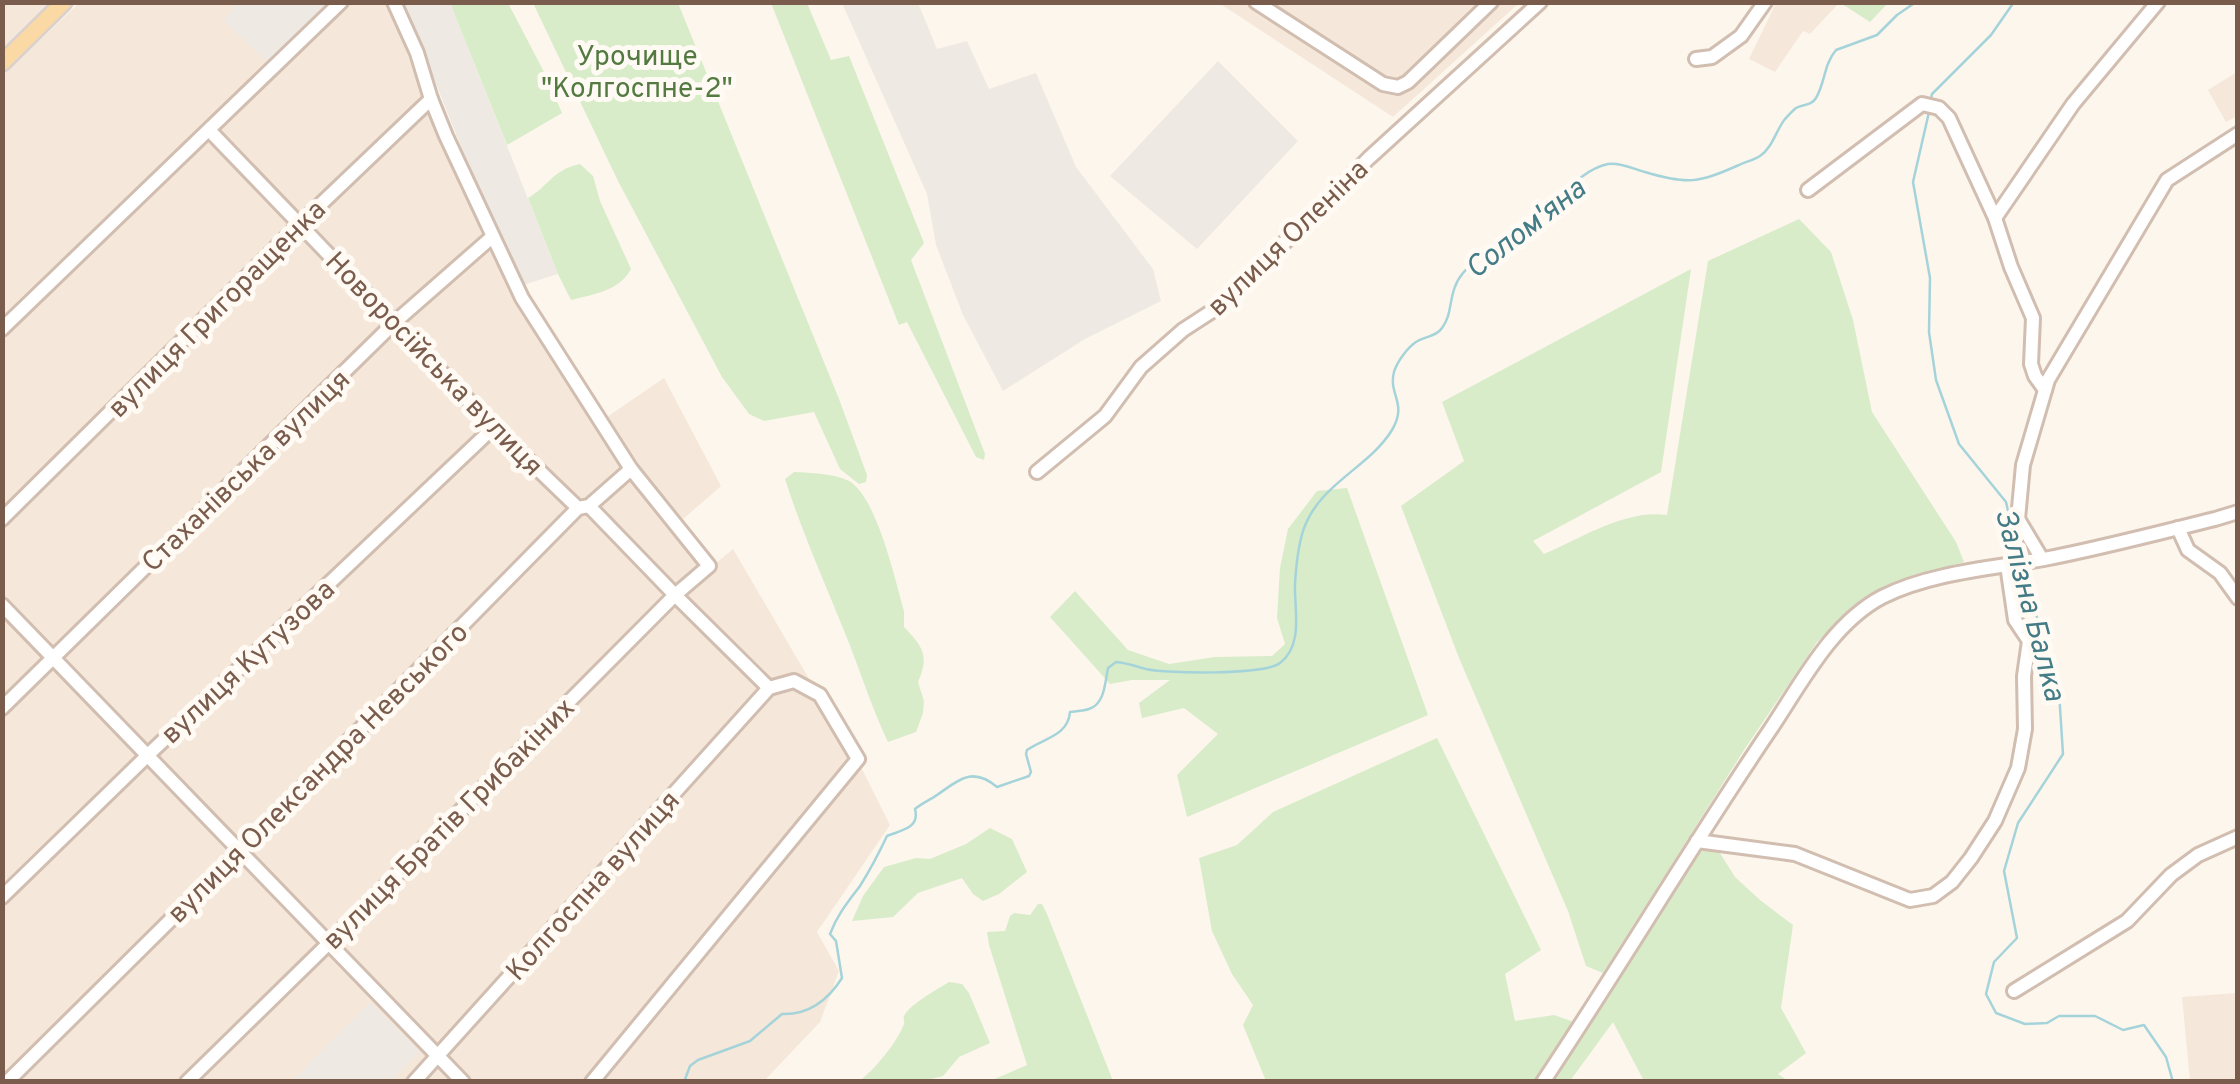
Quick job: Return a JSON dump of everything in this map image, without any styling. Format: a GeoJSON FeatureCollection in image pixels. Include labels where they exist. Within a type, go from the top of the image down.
{"type":"FeatureCollection","features":[{"type":"Feature","properties":{"kind":"main road"},"geometry":{"type":"LineString","coordinates":[[2,63],[64,2]]}},
{"type":"Feature","properties":{"kind":"street"},"geometry":{"type":"LineString","coordinates":[[2,330],[341,2]]}},
{"type":"Feature","properties":{"kind":"street"},"geometry":{"type":"LineString","coordinates":[[394,2],[431,99],[522,298],[631,469]]}},
{"type":"Feature","properties":{"kind":"street"},"geometry":{"type":"LineString","coordinates":[[1256,2],[1383,84],[1398,87],[1408,82],[1491,2]]}},
{"type":"Feature","properties":{"kind":"street"},"geometry":{"type":"LineString","coordinates":[[1696,58],[1712,57],[1741,36],[1765,2]]}},
{"type":"Feature","properties":{"kind":"street"},"geometry":{"type":"LineString","coordinates":[[1995,218],[2073,104],[2158,2]]}},
{"type":"Feature","properties":{"kind":"street","name":"вулиця Оленіна"},"geometry":{"type":"LineString","coordinates":[[1037,472],[1105,416],[1141,367],[1174,337],[1223,304],[1368,158],[1536,4]]}},
{"type":"Feature","properties":{"kind":"street","name":"вулиця Григоращенка"},"geometry":{"type":"LineString","coordinates":[[2,518],[431,99]]}},
{"type":"Feature","properties":{"kind":"street"},"geometry":{"type":"LineString","coordinates":[[1808,190],[1930,106],[1949,118],[1995,218],[2033,318],[2031,364],[2044,390]]}},
{"type":"Feature","properties":{"kind":"street","name":"Новоросійська вулиця"},"geometry":{"type":"LineString","coordinates":[[210,131],[494,427],[583,507],[769,688]]}},
{"type":"Feature","properties":{"kind":"street"},"geometry":{"type":"LineString","coordinates":[[2041,560],[2018,519],[2023,465],[2048,380],[2167,180],[2238,134]]}},
{"type":"Feature","properties":{"kind":"street","name":"Стаханівська вулиця"},"geometry":{"type":"LineString","coordinates":[[2,708],[396,322],[492,237]]}},
{"type":"Feature","properties":{"kind":"street","name":"вулиця Кутузова"},"geometry":{"type":"LineString","coordinates":[[2,898],[494,427]]}},
{"type":"Feature","properties":{"kind":"street","name":"вулиця Олександра Невського"},"geometry":{"type":"LineString","coordinates":[[8,1082],[583,507],[631,469]]}},
{"type":"Feature","properties":{"kind":"street","name":"вулиця Братів Грибакіних"},"geometry":{"type":"LineString","coordinates":[[188,1082],[675,595],[709,566],[631,469]]}},
{"type":"Feature","properties":{"kind":"street"},"geometry":{"type":"LineString","coordinates":[[1544,1082],[1822,654],[1860,612],[1885,596],[1928,581],[2041,560],[2238,512]]}},
{"type":"Feature","properties":{"kind":"street"},"geometry":{"type":"LineString","coordinates":[[2178,528],[2188,550],[2220,574],[2238,598]]}},
{"type":"Feature","properties":{"kind":"street"},"geometry":{"type":"LineString","coordinates":[[1697,841],[1795,854],[1910,900],[1933,896],[1952,882],[1995,821],[2018,768],[2025,729],[2024,676],[2029,641],[2014,620],[2010,564]]}},
{"type":"Feature","properties":{"kind":"street"},"geometry":{"type":"LineString","coordinates":[[2,605],[463,1082]]}},
{"type":"Feature","properties":{"kind":"street"},"geometry":{"type":"LineString","coordinates":[[592,1082],[858,760],[820,696],[794,681],[769,688]]}},
{"type":"Feature","properties":{"kind":"street","name":"Колгоспна вулиця"},"geometry":{"type":"LineString","coordinates":[[414,1082],[769,688]]}},
{"type":"Feature","properties":{"kind":"street"},"geometry":{"type":"LineString","coordinates":[[2014,990],[2128,921],[2198,854],[2238,837]]}},
{"type":"Feature","properties":{"kind":"shaded area"},"geometry":{"type":"Polygon","coordinates":[[[3,2],[52,2],[52,3],[3,51],[3,2]]]}},
{"type":"Feature","properties":{"kind":"shaded area"},"geometry":{"type":"Polygon","coordinates":[[[79,3],[387,3],[496,261],[604,419],[664,378],[721,486],[682,520],[715,564],[733,549],[863,771],[890,825],[817,932],[839,971],[820,1022],[764,1081],[3,1082],[3,75],[79,3]]]}},
{"type":"Feature","properties":{"kind":"shaded area"},"geometry":{"type":"Polygon","coordinates":[[[239,3],[334,3],[270,65],[223,20],[239,3]]]}},
{"type":"Feature","properties":{"kind":"shaded area"},"geometry":{"type":"Polygon","coordinates":[[[404,3],[450,3],[558,274],[523,285],[463,152],[404,3]]]}},
{"type":"Feature","properties":{"kind":"shaded area"},"geometry":{"type":"Polygon","coordinates":[[[842,3],[918,3],[937,49],[967,41],[989,89],[1036,73],[1076,167],[1153,269],[1161,301],[1085,339],[1003,391],[963,315],[936,245],[927,194],[842,3]]]}},
{"type":"Feature","properties":{"kind":"shaded area"},"geometry":{"type":"Polygon","coordinates":[[[1219,3],[1519,3],[1393,117],[1219,3]]]}},
{"type":"Feature","properties":{"kind":"shaded area"},"geometry":{"type":"Polygon","coordinates":[[[1776,3],[1839,3],[1810,34],[1803,31],[1775,72],[1749,59],[1776,3]]]}},
{"type":"Feature","properties":{"kind":"shaded area"},"geometry":{"type":"Polygon","coordinates":[[[1218,61],[1298,141],[1197,249],[1110,176],[1218,61]]]}},
{"type":"Feature","properties":{"kind":"shaded area"},"geometry":{"type":"Polygon","coordinates":[[[2237,72],[2237,116],[2226,122],[2208,90],[2237,72]]]}},
{"type":"Feature","properties":{"kind":"shaded area"},"geometry":{"type":"Polygon","coordinates":[[[2237,993],[2237,1081],[2190,1081],[2182,997],[2237,993]]]}},
{"type":"Feature","properties":{"kind":"shaded area"},"geometry":{"type":"Polygon","coordinates":[[[370,1002],[420,1051],[391,1081],[292,1081],[370,1002]]]}},
{"type":"Feature","properties":{"kind":"green space"},"geometry":{"type":"Polygon","coordinates":[[[1839,2],[1888,2],[1888,3],[1870,22],[1839,2]]]}},
{"type":"Feature","properties":{"kind":"green space","name":"Урочище \"Колгоспне-2\""},"geometry":{"type":"Polygon","coordinates":[[[450,3],[508,3],[562,113],[507,145],[450,3]]]}},
{"type":"Feature","properties":{"kind":"green space","name":"Урочище \"Колгоспне-2\""},"geometry":{"type":"Polygon","coordinates":[[[533,3],[678,3],[839,399],[867,475],[866,482],[859,484],[840,469],[814,412],[764,421],[749,414],[722,377],[618,181],[533,3]]]}},
{"type":"Feature","properties":{"kind":"green space"},"geometry":{"type":"Polygon","coordinates":[[[771,3],[807,3],[831,60],[849,56],[924,243],[911,260],[984,460],[976,457],[907,322],[899,325],[771,3]]]}},
{"type":"Feature","properties":{"kind":"green space","name":"Урочище \"Колгоспне-2\""},"geometry":{"type":"Polygon","coordinates":[[[580,164],[593,176],[631,269],[613,287],[571,300],[528,198],[557,174],[580,164]]]}},
{"type":"Feature","properties":{"kind":"green space"},"geometry":{"type":"Polygon","coordinates":[[[1799,219],[1831,252],[1853,320],[1872,412],[1956,542],[1964,562],[1863,598],[1817,642],[1603,973],[1586,966],[1568,911],[1459,658],[1401,506],[1464,461],[1442,402],[1691,269],[1661,472],[1533,541],[1544,554],[1620,520],[1667,515],[1708,261],[1799,219]]]}},
{"type":"Feature","properties":{"kind":"green space"},"geometry":{"type":"Polygon","coordinates":[[[794,472],[849,481],[859,490],[876,521],[904,611],[904,627],[920,646],[924,658],[918,682],[923,713],[916,732],[888,742],[785,479],[794,472]]]}},
{"type":"Feature","properties":{"kind":"green space"},"geometry":{"type":"Polygon","coordinates":[[[1347,488],[1428,715],[1187,817],[1177,775],[1218,734],[1184,708],[1142,718],[1139,703],[1170,680],[1110,684],[1050,617],[1075,591],[1128,650],[1169,664],[1215,657],[1272,656],[1285,644],[1277,618],[1280,568],[1288,529],[1317,491],[1347,488]]]}},
{"type":"Feature","properties":{"kind":"green space"},"geometry":{"type":"Polygon","coordinates":[[[1437,738],[1541,950],[1505,974],[1515,1021],[1554,1015],[1574,1022],[1534,1081],[1266,1081],[1243,1025],[1253,1005],[1232,974],[1212,931],[1199,858],[1237,845],[1273,812],[1437,738]]]}},
{"type":"Feature","properties":{"kind":"green space"},"geometry":{"type":"Polygon","coordinates":[[[990,828],[1012,839],[1027,872],[999,894],[983,901],[962,878],[918,893],[893,917],[852,921],[863,896],[884,867],[916,858],[930,859],[966,844],[990,828]]]}},
{"type":"Feature","properties":{"kind":"green space"},"geometry":{"type":"Polygon","coordinates":[[[1700,847],[1718,850],[1735,877],[1793,925],[1781,1008],[1806,1053],[1778,1074],[1788,1081],[1644,1081],[1613,1022],[1570,1081],[1550,1082],[1594,1018],[1700,847]]]}},
{"type":"Feature","properties":{"kind":"green space"},"geometry":{"type":"Polygon","coordinates":[[[1038,904],[1047,914],[1113,1081],[990,1081],[1027,1065],[987,932],[1005,931],[1010,916],[1030,915],[1038,904]]]}},
{"type":"Feature","properties":{"kind":"green space"},"geometry":{"type":"Polygon","coordinates":[[[949,982],[962,984],[969,993],[990,1043],[959,1057],[943,1076],[923,1081],[859,1081],[891,1047],[907,1011],[949,982]]]}},
{"type":"Feature","properties":{"kind":"waterway","name":"Солом'яна"},"geometry":{"type":"LineString","coordinates":[[684,1082],[690,1066],[698,1060],[750,1041],[782,1014],[809,1009],[830,993],[842,978],[836,941],[830,934],[887,836],[908,827],[915,820],[915,809],[959,780],[980,777],[997,787],[1029,776],[1027,750],[1060,731],[1070,712],[1094,706],[1103,692],[1108,668],[1116,662],[1157,671],[1215,672],[1255,670],[1280,663],[1295,636],[1299,550],[1310,514],[1392,430],[1398,413],[1393,387],[1397,364],[1419,340],[1442,328],[1458,280],[1479,257],[1597,167],[1617,164],[1672,179],[1693,180],[1758,157],[1792,112],[1816,98],[1836,50],[1877,35],[1916,2]]}},
{"type":"Feature","properties":{"kind":"waterway","name":"Залізна Балка"},"geometry":{"type":"LineString","coordinates":[[1931,99],[1991,35],[2014,2]]}},
{"type":"Feature","properties":{"kind":"waterway","name":"Залізна Балка"},"geometry":{"type":"LineString","coordinates":[[1929,112],[1913,182],[1930,278],[1929,332],[1936,380],[1959,444],[2006,502],[2019,558]]}},
{"type":"Feature","properties":{"kind":"waterway","name":"Залізна Балка"},"geometry":{"type":"LineString","coordinates":[[2023,570],[2059,692],[2063,754],[2018,823],[2004,871],[2017,938],[1994,962],[1986,994],[1996,1013],[2025,1024],[2047,1023],[2059,1016],[2095,1016],[2123,1030],[2144,1025],[2166,1057],[2173,1082]]}}]}
